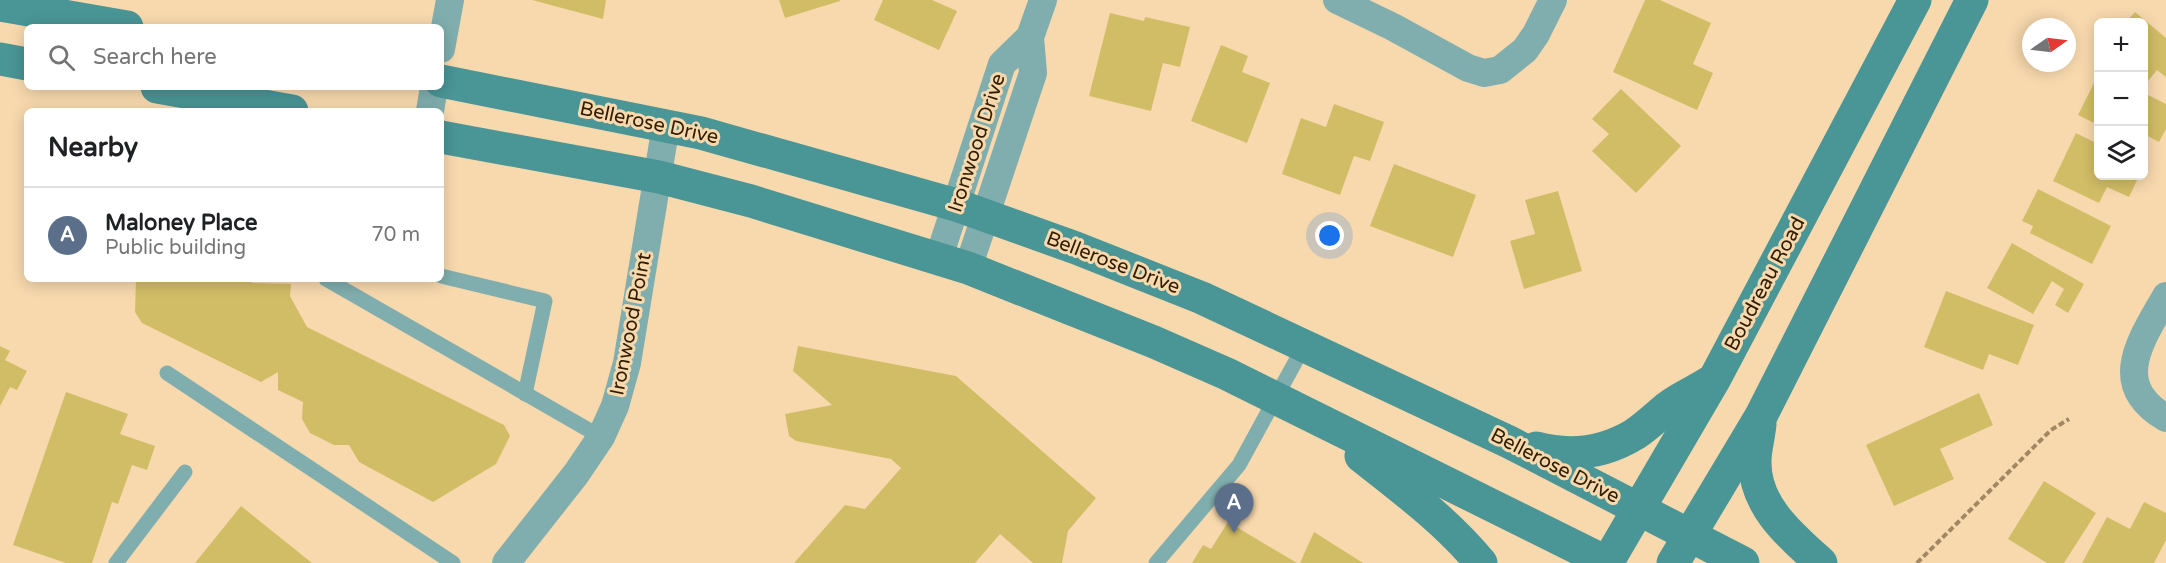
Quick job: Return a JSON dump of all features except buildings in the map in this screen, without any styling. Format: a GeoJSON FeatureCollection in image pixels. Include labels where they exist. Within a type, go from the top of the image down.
{"type":"FeatureCollection","features":[{"type":"Feature","properties":{"kind":"main road","name":"Boudreau Road"},"geometry":{"type":"LineString","coordinates":[[1607,563],[1714,380],[1915,0]]}},
{"type":"Feature","properties":{"kind":"main road"},"geometry":{"type":"LineString","coordinates":[[1673,563],[1761,416],[1972,0]]}},
{"type":"Feature","properties":{"kind":"main road"},"geometry":{"type":"LineString","coordinates":[[0,5],[110,24]]}},
{"type":"Feature","properties":{"kind":"main road"},"geometry":{"type":"LineString","coordinates":[[0,59],[24,63]]}},
{"type":"Feature","properties":{"kind":"main road","name":"Bellerose Drive"},"geometry":{"type":"LineString","coordinates":[[444,82],[666,125],[749,146],[987,215],[1145,274],[1202,298],[1509,442],[1743,563]]}},
{"type":"Feature","properties":{"kind":"main road"},"geometry":{"type":"LineString","coordinates":[[174,90],[275,108]]}},
{"type":"Feature","properties":{"kind":"main road"},"geometry":{"type":"LineString","coordinates":[[444,138],[659,177],[751,201],[953,263],[1154,342],[1289,404],[1607,563]]}},
{"type":"Feature","properties":{"kind":"main road"},"geometry":{"type":"LineString","coordinates":[[1509,442],[1552,452],[1579,454],[1608,447],[1636,433],[1670,406],[1714,380]]}},
{"type":"Feature","properties":{"kind":"main road"},"geometry":{"type":"LineString","coordinates":[[1289,404],[1433,512],[1463,541],[1481,563]]}},
{"type":"Feature","properties":{"kind":"main road"},"geometry":{"type":"LineString","coordinates":[[1761,416],[1755,462],[1757,482],[1777,521],[1821,563]]}},
{"type":"Feature","properties":{"kind":"street"},"geometry":{"type":"LineString","coordinates":[[444,33],[450,0]]}},
{"type":"Feature","properties":{"kind":"street","name":"Ironwood Drive"},"geometry":{"type":"LineString","coordinates":[[953,263],[987,215],[1033,73],[1030,37],[1043,0]]}},
{"type":"Feature","properties":{"kind":"street"},"geometry":{"type":"LineString","coordinates":[[1337,0],[1393,27],[1468,68],[1484,73],[1500,70],[1525,50],[1553,0]]}},
{"type":"Feature","properties":{"kind":"street","name":"Ironwood Drive"},"geometry":{"type":"LineString","coordinates":[[953,263],[956,205],[1002,64],[1030,37]]}},
{"type":"Feature","properties":{"kind":"street"},"geometry":{"type":"LineString","coordinates":[[430,108],[434,90]]}},
{"type":"Feature","properties":{"kind":"street","name":"Ironwood Point"},"geometry":{"type":"LineString","coordinates":[[506,563],[576,474],[601,437],[615,406],[627,363],[666,125]]}},
{"type":"Feature","properties":{"kind":"street"},"geometry":{"type":"LineString","coordinates":[[2166,296],[2138,347],[2134,362],[2135,383],[2143,399],[2151,408],[2166,418]]}},
{"type":"Feature","properties":{"kind":"lane"},"geometry":{"type":"LineString","coordinates":[[444,277],[545,301],[525,394]]}},
{"type":"Feature","properties":{"kind":"lane"},"geometry":{"type":"LineString","coordinates":[[351,285],[525,394],[601,437]]}},
{"type":"Feature","properties":{"kind":"lane"},"geometry":{"type":"LineString","coordinates":[[1156,563],[1289,404],[1304,346]]}},
{"type":"Feature","properties":{"kind":"lane"},"geometry":{"type":"LineString","coordinates":[[167,374],[453,563]]}},
{"type":"Feature","properties":{"kind":"lane"},"geometry":{"type":"LineString","coordinates":[[116,563],[185,472]]}},
{"type":"Feature","properties":{"kind":"path"},"geometry":{"type":"LineString","coordinates":[[1917,563],[2051,430],[2070,419]]}},
{"type":"Feature","properties":{"kind":"place","name":"Maloney Place"},"geometry":{"type":"Point","coordinates":[1234,533]}}]}
